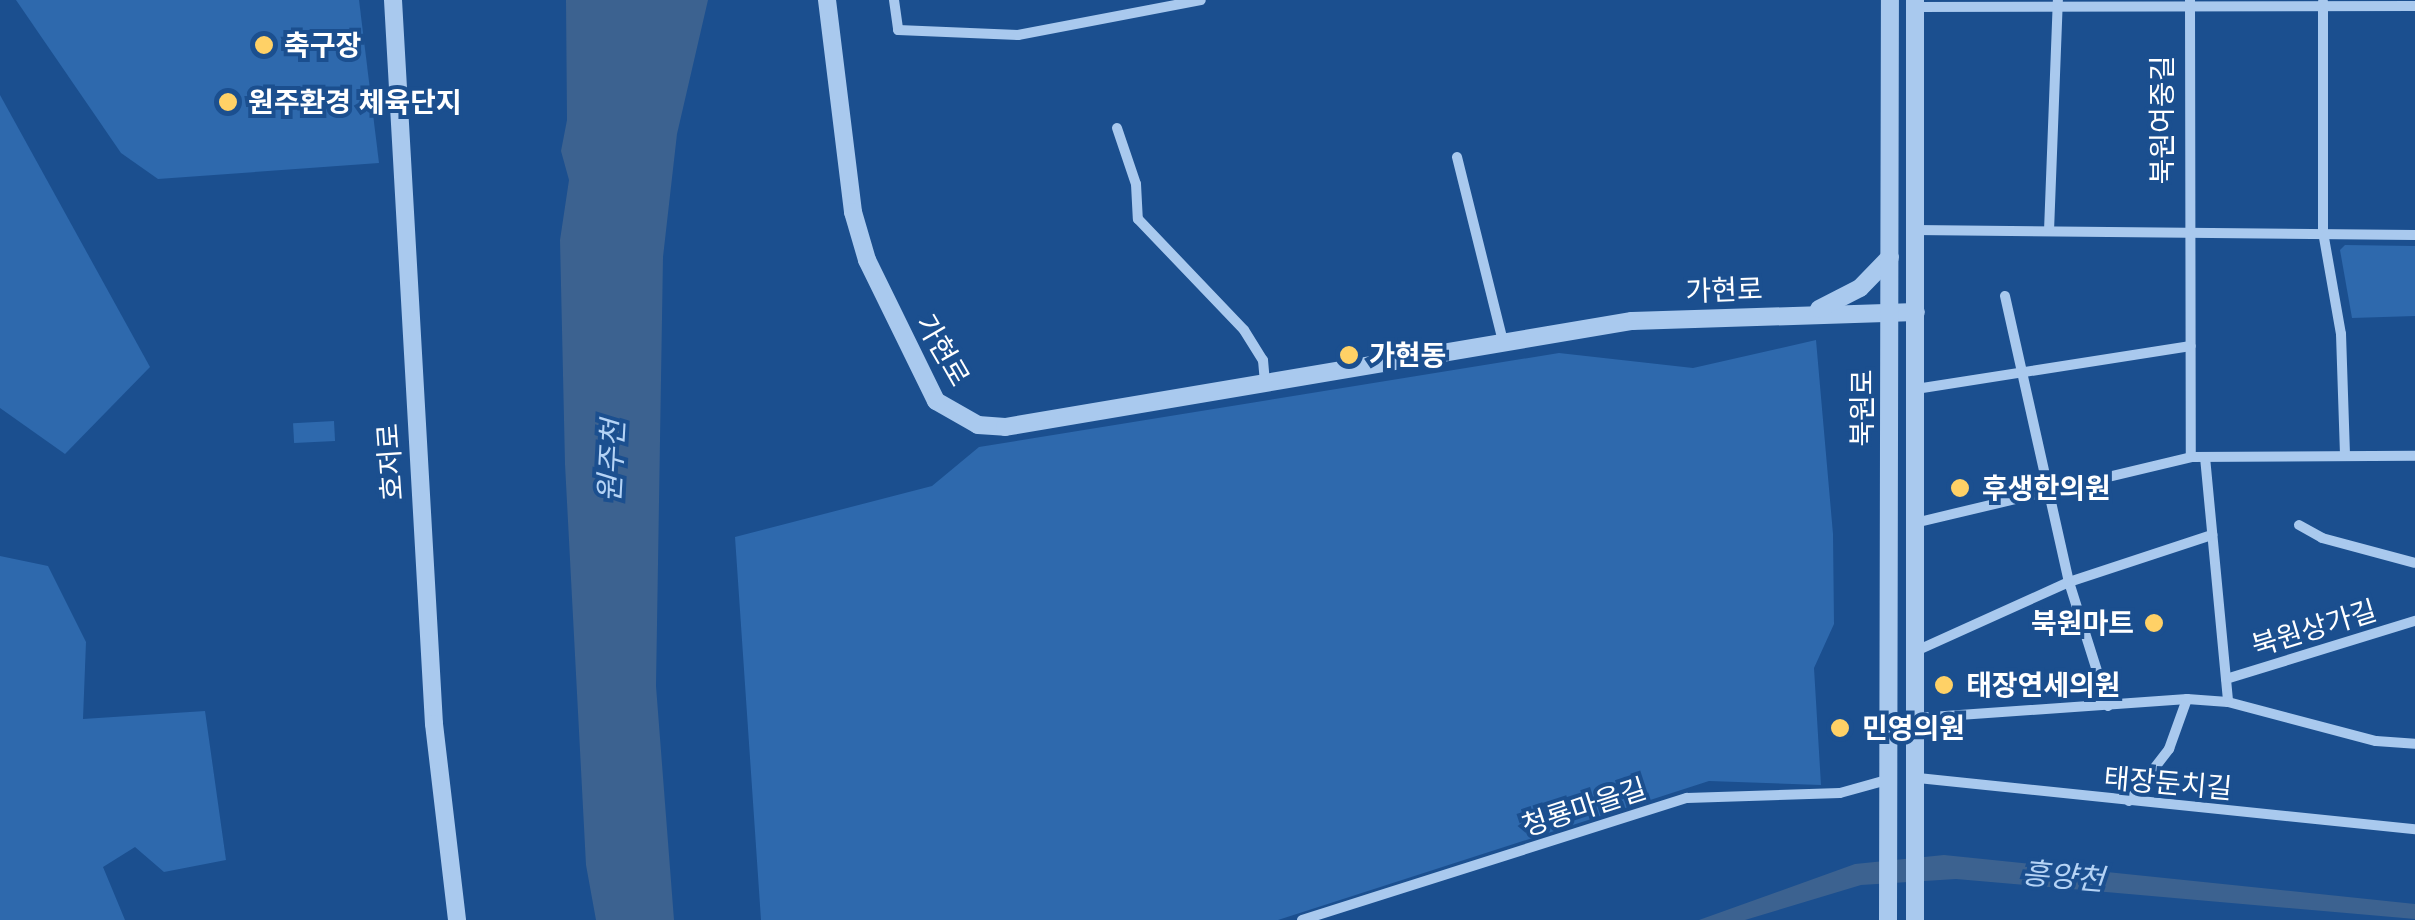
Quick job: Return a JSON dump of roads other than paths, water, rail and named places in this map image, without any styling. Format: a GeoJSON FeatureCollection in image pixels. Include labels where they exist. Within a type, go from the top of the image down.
{"type":"FeatureCollection","features":[{"type":"Feature","properties":{"kind":"street","name":"호저로"},"geometry":{"type":"LineString","coordinates":[[393,0],[434,724],[457,920]]}},
{"type":"Feature","properties":{"kind":"street","name":"가현로"},"geometry":{"type":"LineString","coordinates":[[828,0],[852,212],[867,260],[936,402],[959,419],[1005,427],[1632,321],[1916,312]]}},
{"type":"Feature","properties":{"kind":"street"},"geometry":{"type":"LineString","coordinates":[[894,0],[898,30],[1018,35],[1202,0]]}},
{"type":"Feature","properties":{"kind":"street"},"geometry":{"type":"LineString","coordinates":[[2050,231],[2058,2]]}},
{"type":"Feature","properties":{"kind":"street","name":"북원여중길"},"geometry":{"type":"LineString","coordinates":[[2190,2],[2191,457]]}},
{"type":"Feature","properties":{"kind":"street"},"geometry":{"type":"LineString","coordinates":[[1890,3],[2415,6]]}},
{"type":"Feature","properties":{"kind":"street","name":"북원로"},"geometry":{"type":"LineString","coordinates":[[1888,920],[1890,3]]}},
{"type":"Feature","properties":{"kind":"street"},"geometry":{"type":"LineString","coordinates":[[2324,3],[2323,232],[2342,334],[2345,454]]}},
{"type":"Feature","properties":{"kind":"street","name":"북원로"},"geometry":{"type":"LineString","coordinates":[[1914,920],[1919,522],[1915,4]]}},
{"type":"Feature","properties":{"kind":"street"},"geometry":{"type":"LineString","coordinates":[[1117,128],[1136,184],[1138,219],[1244,330],[1262,360],[1265,382]]}},
{"type":"Feature","properties":{"kind":"street"},"geometry":{"type":"LineString","coordinates":[[1457,157],[1503,342]]}},
{"type":"Feature","properties":{"kind":"street"},"geometry":{"type":"LineString","coordinates":[[1914,230],[2190,236],[2415,234]]}},
{"type":"Feature","properties":{"kind":"street"},"geometry":{"type":"LineString","coordinates":[[1804,315],[1860,288],[1890,257]]}},
{"type":"Feature","properties":{"kind":"street"},"geometry":{"type":"LineString","coordinates":[[2004,296],[2069,582],[2108,706]]}},
{"type":"Feature","properties":{"kind":"street","name":"북원로"},"geometry":{"type":"LineString","coordinates":[[1916,389],[2191,346]]}},
{"type":"Feature","properties":{"kind":"street"},"geometry":{"type":"LineString","coordinates":[[1919,522],[2191,457],[2415,456]]}},
{"type":"Feature","properties":{"kind":"street","name":"북원상가길"},"geometry":{"type":"LineString","coordinates":[[2205,457],[2228,702]]}},
{"type":"Feature","properties":{"kind":"street"},"geometry":{"type":"LineString","coordinates":[[2298,525],[2322,538],[2415,562]]}},
{"type":"Feature","properties":{"kind":"street"},"geometry":{"type":"LineString","coordinates":[[1916,651],[2069,582],[2212,535]]}},
{"type":"Feature","properties":{"kind":"street","name":"북원상가길"},"geometry":{"type":"LineString","coordinates":[[2226,679],[2415,620]]}},
{"type":"Feature","properties":{"kind":"street"},"geometry":{"type":"LineString","coordinates":[[2129,801],[2169,749],[2187,699]]}},
{"type":"Feature","properties":{"kind":"street"},"geometry":{"type":"LineString","coordinates":[[1917,718],[2187,699],[2228,702],[2376,741],[2415,744]]}},
{"type":"Feature","properties":{"kind":"street","name":"태장둔치길"},"geometry":{"type":"LineString","coordinates":[[1918,778],[2415,830]]}},
{"type":"Feature","properties":{"kind":"street","name":"청룡마을길"},"geometry":{"type":"LineString","coordinates":[[1302,920],[1686,798],[1840,793],[1886,780]]}},
{"type":"Feature","properties":{"kind":"water","name":"원주천"},"geometry":{"type":"Polygon","coordinates":[[[566,0],[708,0],[677,134],[663,257],[656,686],[674,920],[596,920],[586,865],[565,464],[560,240],[569,180],[561,151],[567,120],[566,0]]]}},
{"type":"Feature","properties":{"kind":"water","name":"흥양천"},"geometry":{"type":"Polygon","coordinates":[[[1944,855],[2415,904],[2415,919],[1956,879],[1861,885],[1745,920],[1699,920],[1855,864],[1944,855]]]}},
{"type":"Feature","properties":{"kind":"place","name":"축구장"},"geometry":{"type":"Point","coordinates":[264,45]}},
{"type":"Feature","properties":{"kind":"place","name":"원주환경 체육단지"},"geometry":{"type":"Point","coordinates":[228,102]}},
{"type":"Feature","properties":{"kind":"place","name":"가현동"},"geometry":{"type":"Point","coordinates":[1349,355]}},
{"type":"Feature","properties":{"kind":"place","name":"후생한의원"},"geometry":{"type":"Point","coordinates":[1960,488]}},
{"type":"Feature","properties":{"kind":"place","name":"북원마트"},"geometry":{"type":"Point","coordinates":[2154,623]}},
{"type":"Feature","properties":{"kind":"place","name":"태장연세의원"},"geometry":{"type":"Point","coordinates":[1944,685]}},
{"type":"Feature","properties":{"kind":"place","name":"민영의원"},"geometry":{"type":"Point","coordinates":[1840,728]}}]}
